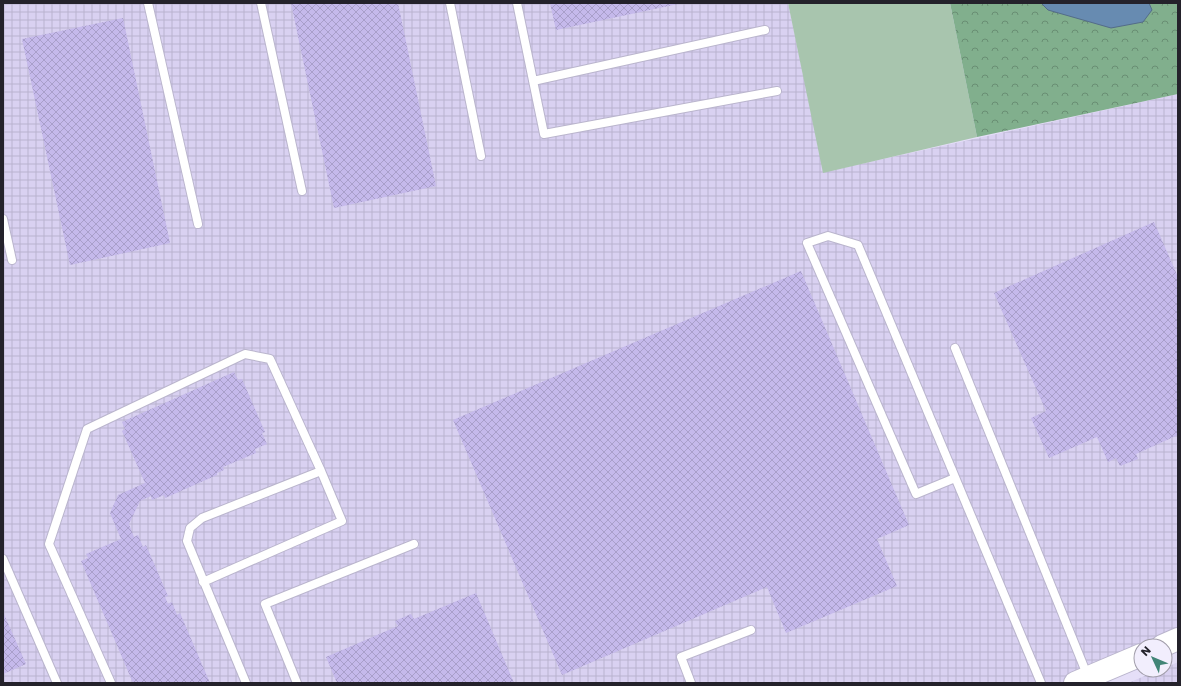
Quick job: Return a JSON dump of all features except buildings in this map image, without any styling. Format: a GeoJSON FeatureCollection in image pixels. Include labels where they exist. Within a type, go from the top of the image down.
{"type":"FeatureCollection","features":[{"type":"Feature","properties":{"kind":"main road"},"geometry":{"type":"LineString","coordinates":[[1082,680],[1133,658]]}},
{"type":"Feature","properties":{"kind":"lane"},"geometry":{"type":"LineString","coordinates":[[148,3],[198,224]]}},
{"type":"Feature","properties":{"kind":"lane"},"geometry":{"type":"LineString","coordinates":[[262,3],[302,190]]}},
{"type":"Feature","properties":{"kind":"lane"},"geometry":{"type":"LineString","coordinates":[[450,3],[481,156]]}},
{"type":"Feature","properties":{"kind":"lane"},"geometry":{"type":"LineString","coordinates":[[517,3],[544,134],[777,91]]}},
{"type":"Feature","properties":{"kind":"lane"},"geometry":{"type":"LineString","coordinates":[[533,81],[766,30]]}},
{"type":"Feature","properties":{"kind":"lane"},"geometry":{"type":"LineString","coordinates":[[3,220],[12,260]]}},
{"type":"Feature","properties":{"kind":"lane"},"geometry":{"type":"LineString","coordinates":[[955,478],[916,494],[807,243],[828,236],[858,245],[1041,683]]}},
{"type":"Feature","properties":{"kind":"lane"},"geometry":{"type":"LineString","coordinates":[[955,348],[1082,680]]}},
{"type":"Feature","properties":{"kind":"lane"},"geometry":{"type":"LineString","coordinates":[[111,683],[48,544],[87,429],[245,354],[270,359],[342,521],[203,582]]}},
{"type":"Feature","properties":{"kind":"lane"},"geometry":{"type":"LineString","coordinates":[[246,683],[187,541],[190,528],[202,518],[321,471]]}},
{"type":"Feature","properties":{"kind":"lane"},"geometry":{"type":"LineString","coordinates":[[297,683],[265,604],[414,544]]}},
{"type":"Feature","properties":{"kind":"lane"},"geometry":{"type":"LineString","coordinates":[[3,559],[57,683]]}},
{"type":"Feature","properties":{"kind":"lane"},"geometry":{"type":"LineString","coordinates":[[691,683],[681,657],[751,630]]}},
{"type":"Feature","properties":{"kind":"shaded area"},"geometry":{"type":"Polygon","coordinates":[[[3,3],[788,3],[824,172],[1178,94],[1178,639],[1173,641],[1173,638],[1133,638],[1133,650],[1075,683],[3,683],[3,3]]]}},
{"type":"Feature","properties":{"kind":"shaded area"},"geometry":{"type":"Polygon","coordinates":[[[1178,662],[1178,683],[1128,683],[1140,678],[1173,678],[1173,664],[1178,662]]]}},
{"type":"Feature","properties":{"kind":"green space"},"geometry":{"type":"Polygon","coordinates":[[[788,3],[950,3],[977,137],[823,173],[788,3]]]}},
{"type":"Feature","properties":{"kind":"green space"},"geometry":{"type":"Polygon","coordinates":[[[950,3],[1178,3],[1178,94],[977,137],[950,3]]]}},
{"type":"Feature","properties":{"kind":"water"},"geometry":{"type":"Polygon","coordinates":[[[1041,3],[1149,3],[1152,10],[1143,22],[1111,28],[1048,10],[1041,3]]]}}]}
